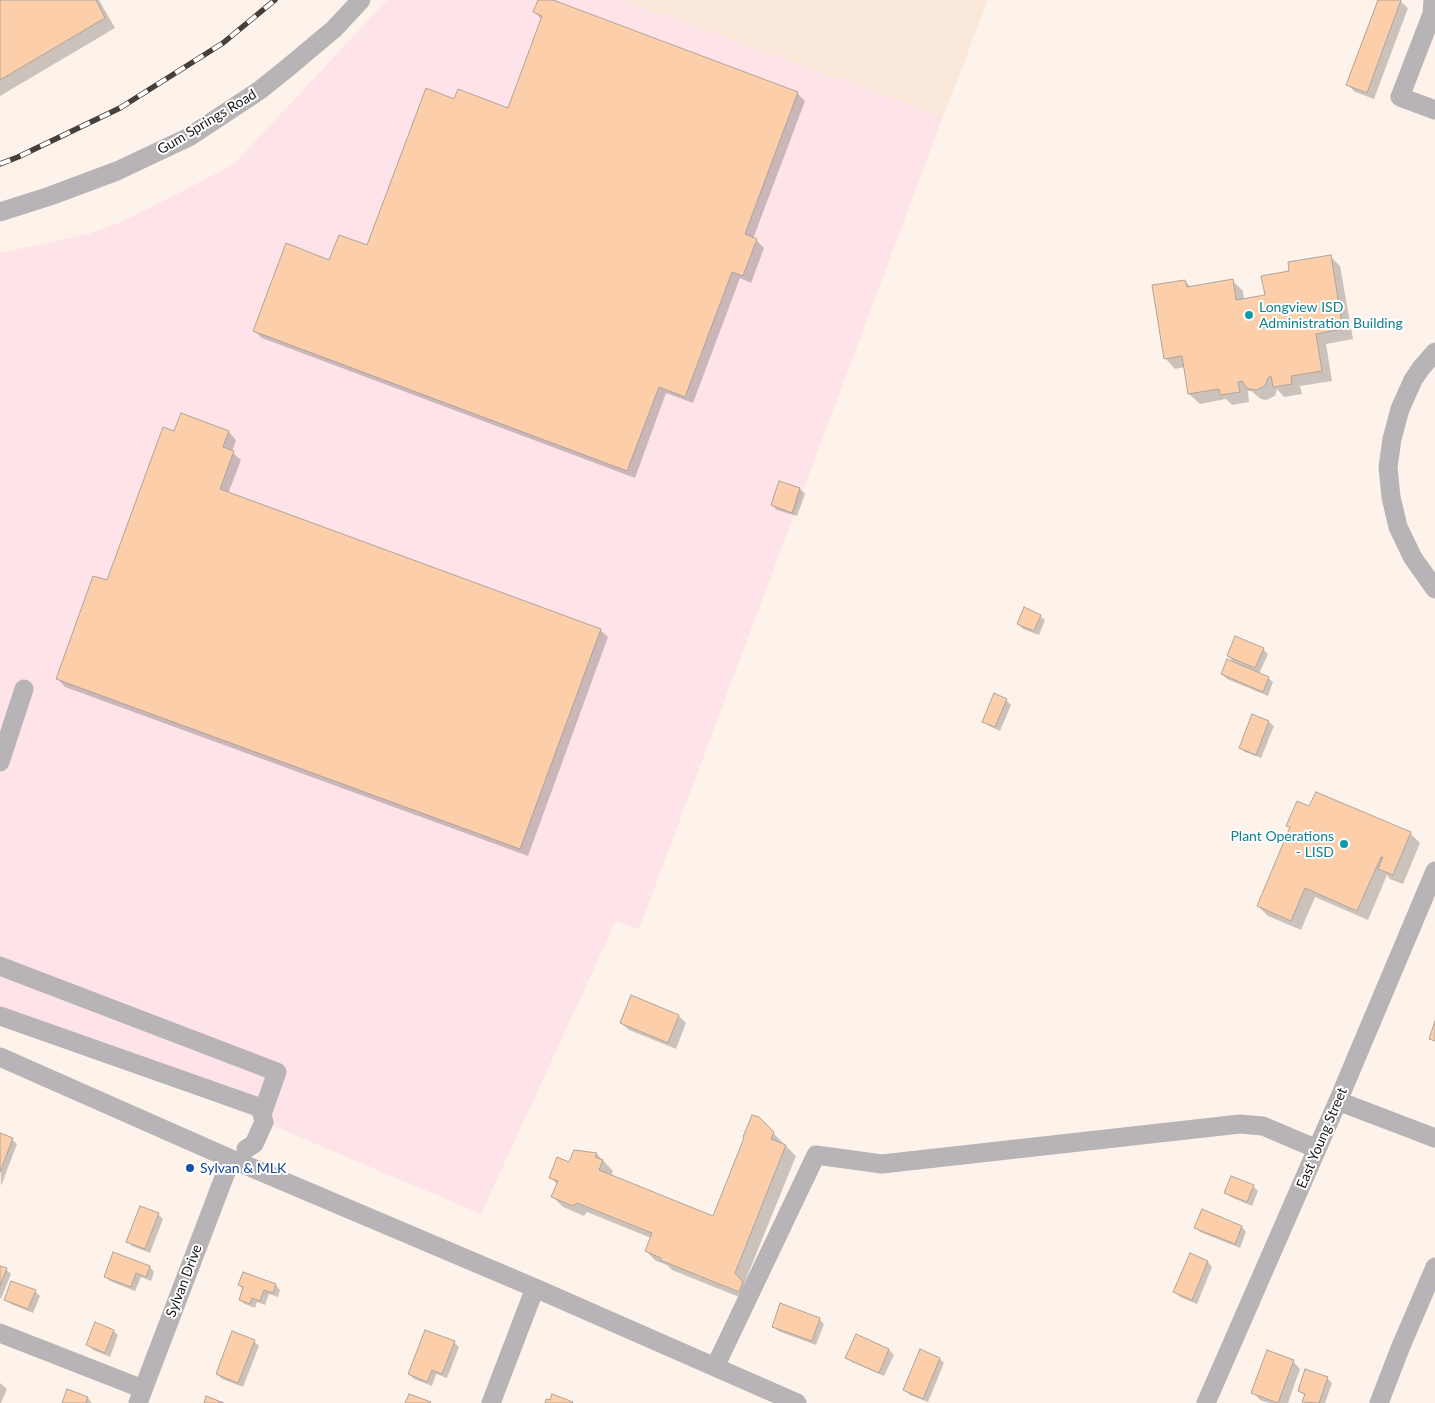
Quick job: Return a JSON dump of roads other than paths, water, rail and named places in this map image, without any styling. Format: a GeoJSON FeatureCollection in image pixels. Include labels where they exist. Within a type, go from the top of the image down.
{"type":"FeatureCollection","features":[{"type":"Feature","properties":{"kind":"street","name":"Gum Springs Road"},"geometry":{"type":"LineString","coordinates":[[0,212],[117,171],[189,136],[260,90],[286,70],[334,29],[361,0]]}},
{"type":"Feature","properties":{"kind":"street"},"geometry":{"type":"LineString","coordinates":[[1433,0],[1432,14],[1400,97],[1435,110]]}},
{"type":"Feature","properties":{"kind":"street"},"geometry":{"type":"LineString","coordinates":[[1435,352],[1413,380],[1400,409],[1392,439],[1388,467],[1390,497],[1398,528],[1412,558],[1435,588]]}},
{"type":"Feature","properties":{"kind":"street"},"geometry":{"type":"LineString","coordinates":[[0,762],[24,690]]}},
{"type":"Feature","properties":{"kind":"street","name":"East Young Street"},"geometry":{"type":"LineString","coordinates":[[1206,1403],[1338,1101],[1435,871]]}},
{"type":"Feature","properties":{"kind":"street","name":"Sylvan Drive"},"geometry":{"type":"LineString","coordinates":[[0,966],[277,1072],[263,1112],[255,1120],[246,1140],[141,1396]]}},
{"type":"Feature","properties":{"kind":"street"},"geometry":{"type":"LineString","coordinates":[[0,1016],[263,1112]]}},
{"type":"Feature","properties":{"kind":"street"},"geometry":{"type":"LineString","coordinates":[[0,1056],[239,1157],[797,1403]]}},
{"type":"Feature","properties":{"kind":"street"},"geometry":{"type":"LineString","coordinates":[[1338,1101],[1435,1138]]}},
{"type":"Feature","properties":{"kind":"street"},"geometry":{"type":"LineString","coordinates":[[714,1367],[816,1155],[882,1164],[1240,1124],[1263,1126],[1317,1149]]}},
{"type":"Feature","properties":{"kind":"street"},"geometry":{"type":"LineString","coordinates":[[1379,1403],[1435,1267]]}},
{"type":"Feature","properties":{"kind":"street"},"geometry":{"type":"LineString","coordinates":[[491,1403],[535,1288]]}},
{"type":"Feature","properties":{"kind":"street"},"geometry":{"type":"LineString","coordinates":[[0,1333],[141,1396]]}},
{"type":"Feature","properties":{"kind":"railway"},"geometry":{"type":"LineString","coordinates":[[0,164],[120,108],[223,43],[275,0]]}},
{"type":"Feature","properties":{"kind":"place","name":"Longview ISD Administration Building"},"geometry":{"type":"Point","coordinates":[1249,315]}},
{"type":"Feature","properties":{"kind":"place","name":"Plant Operations - LISD"},"geometry":{"type":"Point","coordinates":[1344,844]}},
{"type":"Feature","properties":{"kind":"place","name":"Sylvan & MLK"},"geometry":{"type":"Point","coordinates":[190,1168]}}]}
